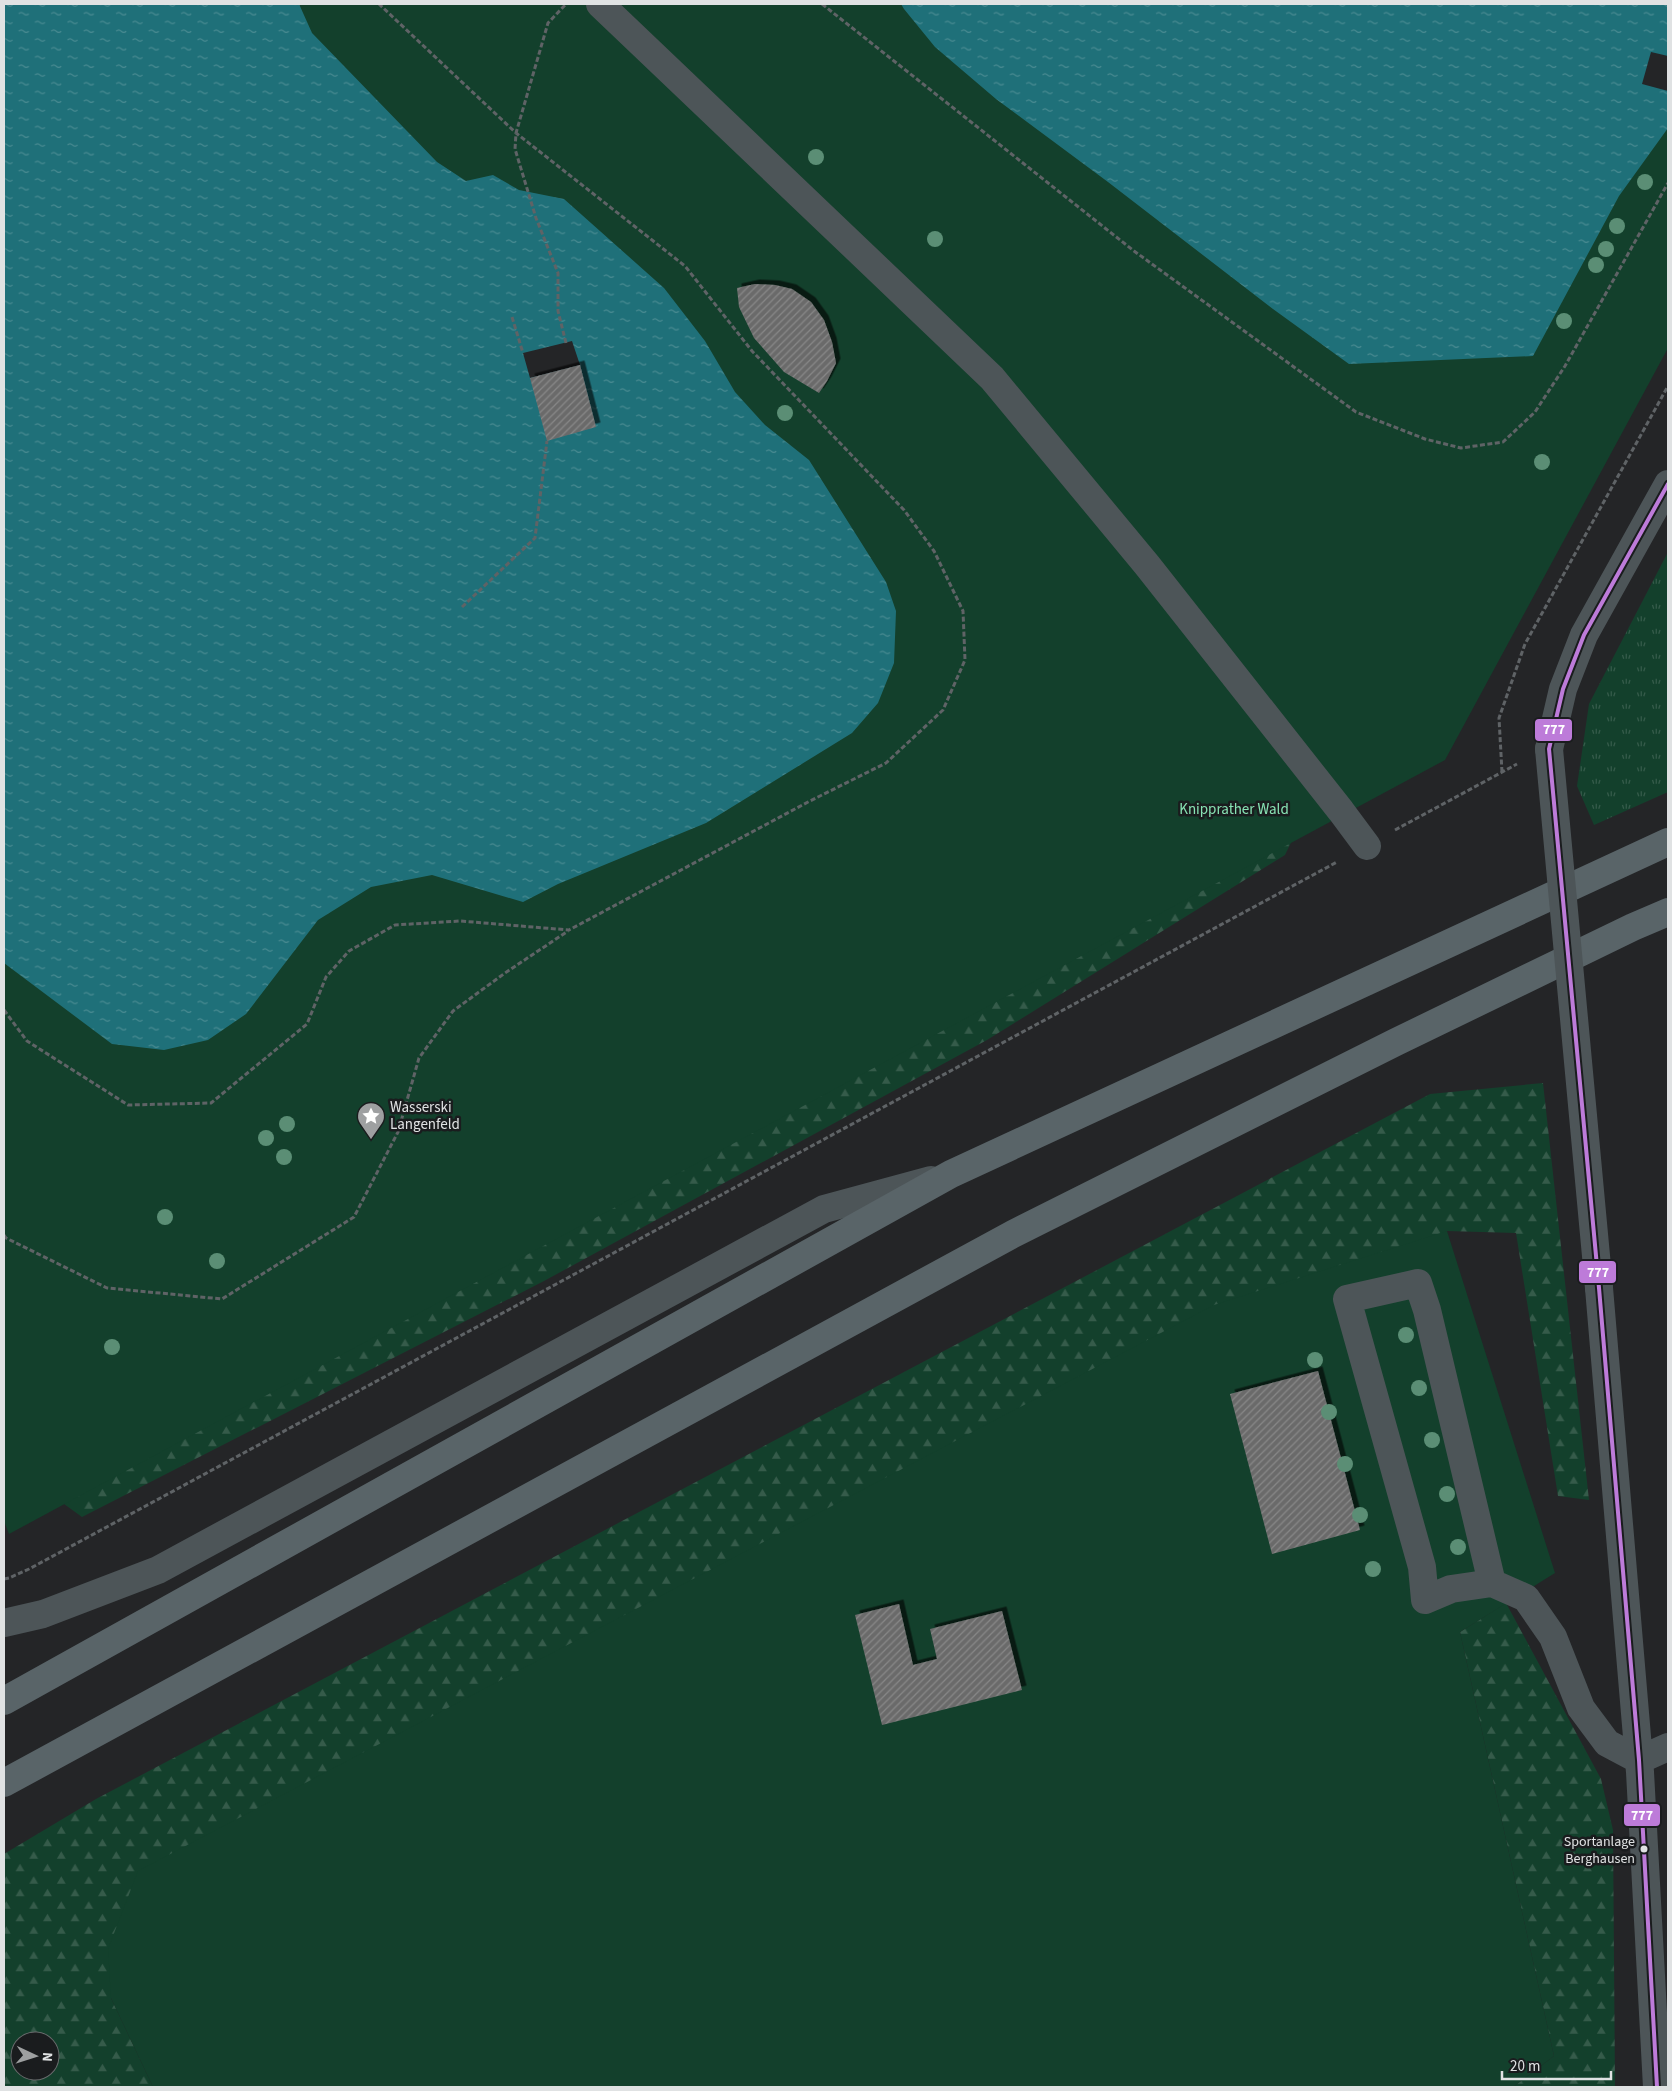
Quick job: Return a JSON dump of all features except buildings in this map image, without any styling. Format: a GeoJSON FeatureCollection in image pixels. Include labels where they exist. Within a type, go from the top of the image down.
{"type":"FeatureCollection","features":[{"type":"Feature","properties":{"kind":"highway"},"geometry":{"type":"LineString","coordinates":[[4,1701],[951,1174],[1668,842]]}},
{"type":"Feature","properties":{"kind":"highway"},"geometry":{"type":"LineString","coordinates":[[4,1783],[1013,1234],[1396,1042],[1633,926],[1668,912]]}},
{"type":"Feature","properties":{"kind":"street"},"geometry":{"type":"LineString","coordinates":[[600,4],[992,378],[1147,565],[1367,846]]}},
{"type":"Feature","properties":{"kind":"street"},"geometry":{"type":"LineString","coordinates":[[1656,2087],[1639,1760],[1599,1288],[1549,749],[1564,689],[1584,635],[1668,484]]}},
{"type":"Feature","properties":{"kind":"street"},"geometry":{"type":"LineString","coordinates":[[4,1623],[43,1614],[158,1570],[824,1209],[951,1174]]}},
{"type":"Feature","properties":{"kind":"street"},"geometry":{"type":"LineString","coordinates":[[1492,1583],[1427,1310],[1418,1283],[1346,1299],[1422,1567],[1425,1600],[1451,1589],[1492,1583],[1526,1598],[1553,1637],[1581,1708],[1607,1743],[1639,1760]]}},
{"type":"Feature","properties":{"kind":"street"},"geometry":{"type":"LineString","coordinates":[[1639,1760],[1668,1747]]}},
{"type":"Feature","properties":{"kind":"path"},"geometry":{"type":"LineString","coordinates":[[4,1235],[6,1238],[107,1288],[222,1299],[354,1217],[398,1132],[419,1058],[453,1011],[569,930],[886,763],[943,710],[965,660],[963,611],[934,551],[904,510],[752,351],[685,266],[516,133],[379,4]]}},
{"type":"Feature","properties":{"kind":"path"},"geometry":{"type":"LineString","coordinates":[[566,343],[558,311],[558,273],[536,218],[515,149],[516,133],[548,22],[567,4]]}},
{"type":"Feature","properties":{"kind":"path"},"geometry":{"type":"LineString","coordinates":[[822,4],[1134,251],[1356,412],[1425,439],[1462,448],[1503,442],[1535,412],[1565,366],[1668,183]]}},
{"type":"Feature","properties":{"kind":"path"},"geometry":{"type":"LineString","coordinates":[[512,317],[523,353]]}},
{"type":"Feature","properties":{"kind":"path"},"geometry":{"type":"LineString","coordinates":[[1502,772],[1499,718],[1525,644],[1668,386]]}},
{"type":"Feature","properties":{"kind":"path"},"geometry":{"type":"LineString","coordinates":[[462,607],[535,538],[547,440]]}},
{"type":"Feature","properties":{"kind":"path"},"geometry":{"type":"LineString","coordinates":[[4,1578],[9,1578],[29,1569],[1502,772],[1549,749]]}},
{"type":"Feature","properties":{"kind":"path"},"geometry":{"type":"LineString","coordinates":[[4,1010],[27,1041],[128,1105],[211,1103],[307,1024],[326,977],[349,951],[395,926],[460,921],[569,930]]}},
{"type":"Feature","properties":{"kind":"green space","name":"Wasserski Langenfeld"},"geometry":{"type":"Polygon","coordinates":[[[4,4],[1668,4],[1668,348],[1445,760],[9,1534],[4,1521],[4,4]]]}},
{"type":"Feature","properties":{"kind":"green space"},"geometry":{"type":"Polygon","coordinates":[[[1668,552],[1668,792],[1594,825],[1577,786],[1589,704],[1668,552]]]}},
{"type":"Feature","properties":{"kind":"green space","name":"Knipprather Wald"},"geometry":{"type":"Polygon","coordinates":[[[1309,805],[1285,855],[987,1040],[544,1281],[82,1517],[31,1480],[4,1352],[1309,805]]]}},
{"type":"Feature","properties":{"kind":"green space"},"geometry":{"type":"Polygon","coordinates":[[[1543,1083],[1589,1500],[1558,1496],[1516,1233],[1447,1231],[111,1998],[153,2087],[4,2087],[4,1854],[96,1799],[1430,1094],[1543,1083]]]}},
{"type":"Feature","properties":{"kind":"green space"},"geometry":{"type":"Polygon","coordinates":[[[1447,1231],[1555,1573],[1460,1632],[1554,2056],[1513,2087],[153,2087],[111,1998],[108,1949],[138,1871],[1214,1305],[1447,1231]]]}},
{"type":"Feature","properties":{"kind":"green space"},"geometry":{"type":"Polygon","coordinates":[[[1506,1603],[1601,1779],[1613,1830],[1615,2087],[1513,2087],[1554,2056],[1460,1632],[1506,1603]]]}},
{"type":"Feature","properties":{"kind":"water"},"geometry":{"type":"Polygon","coordinates":[[[4,4],[299,4],[312,33],[437,162],[466,181],[493,175],[519,190],[564,199],[664,288],[705,341],[735,392],[765,425],[809,460],[886,582],[896,611],[894,663],[878,703],[852,733],[706,823],[558,884],[523,902],[432,875],[371,887],[318,920],[246,1014],[208,1040],[164,1050],[112,1044],[4,963],[4,4]]]}},
{"type":"Feature","properties":{"kind":"water"},"geometry":{"type":"Polygon","coordinates":[[[901,4],[1668,4],[1668,128],[1619,196],[1533,356],[1349,364],[1273,309],[1108,182],[996,99],[935,47],[901,4]]]}},
{"type":"Feature","properties":{"kind":"pier"},"geometry":{"type":"Polygon","coordinates":[[[1651,52],[1668,56],[1668,91],[1642,84],[1651,52]]]}},
{"type":"Feature","properties":{"kind":"pier"},"geometry":{"type":"Polygon","coordinates":[[[572,341],[580,365],[530,378],[523,353],[572,341]]]}},
{"type":"Feature","properties":{"kind":"transit line","name":"777"},"geometry":{"type":"LineString","coordinates":[[1657,2087],[1639,1760],[1599,1288],[1549,749],[1563,689],[1584,635],[1668,484]]}},
{"type":"Feature","properties":{"kind":"place","name":"Wasserski Langenfeld"},"geometry":{"type":"Point","coordinates":[371,1140]}},
{"type":"Feature","properties":{"kind":"place","name":"Sportanlage Berghausen"},"geometry":{"type":"Point","coordinates":[1644,1849]}}]}
